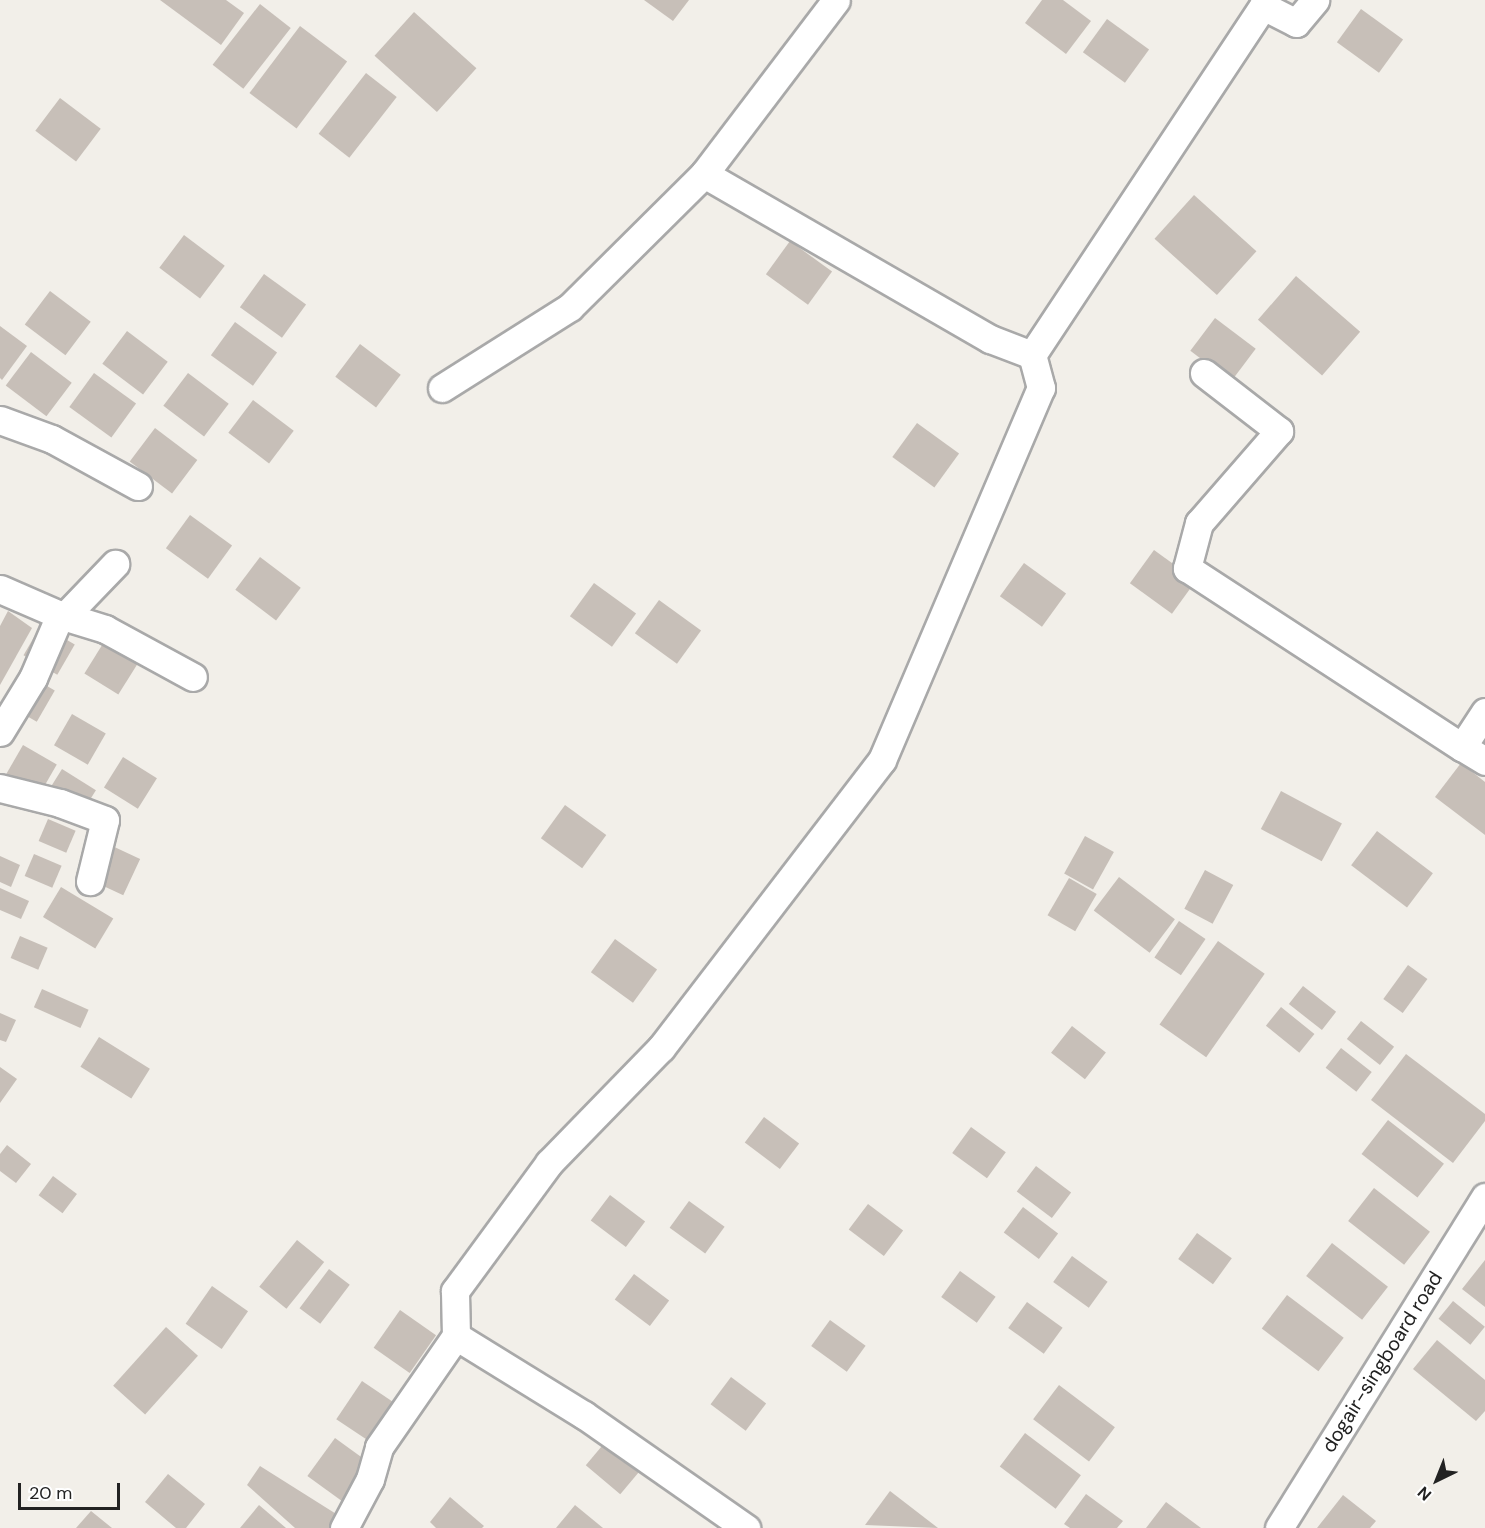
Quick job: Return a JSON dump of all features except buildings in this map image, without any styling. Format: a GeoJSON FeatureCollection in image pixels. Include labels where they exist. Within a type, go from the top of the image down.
{"type":"FeatureCollection","features":[{"type":"Feature","properties":{"kind":"street"},"geometry":{"type":"LineString","coordinates":[[442,388],[570,307],[704,174],[836,0]]}},
{"type":"Feature","properties":{"kind":"street"},"geometry":{"type":"LineString","coordinates":[[344,1528],[369,1479],[379,1447],[456,1336],[455,1292],[549,1163],[661,1048],[882,760],[1041,388],[1032,355],[1263,6],[1296,22],[1315,0]]}},
{"type":"Feature","properties":{"kind":"street"},"geometry":{"type":"LineString","coordinates":[[704,174],[990,339],[1032,355]]}},
{"type":"Feature","properties":{"kind":"street"},"geometry":{"type":"LineString","coordinates":[[1204,373],[1280,431],[1200,523],[1187,568],[1485,761]]}},
{"type":"Feature","properties":{"kind":"street"},"geometry":{"type":"LineString","coordinates":[[0,420],[52,439],[138,486]]}},
{"type":"Feature","properties":{"kind":"street"},"geometry":{"type":"LineString","coordinates":[[60,615],[64,617],[115,564]]}},
{"type":"Feature","properties":{"kind":"street"},"geometry":{"type":"LineString","coordinates":[[0,589],[60,615],[105,629],[193,677]]}},
{"type":"Feature","properties":{"kind":"street"},"geometry":{"type":"LineString","coordinates":[[0,732],[33,678],[60,615]]}},
{"type":"Feature","properties":{"kind":"street"},"geometry":{"type":"LineString","coordinates":[[1462,747],[1485,712]]}},
{"type":"Feature","properties":{"kind":"street"},"geometry":{"type":"LineString","coordinates":[[0,788],[60,803],[105,820],[90,881]]}},
{"type":"Feature","properties":{"kind":"street","name":"dogair-singboard road"},"geometry":{"type":"LineString","coordinates":[[1279,1528],[1481,1210]]}},
{"type":"Feature","properties":{"kind":"street"},"geometry":{"type":"LineString","coordinates":[[456,1336],[593,1421],[746,1528]]}}]}
